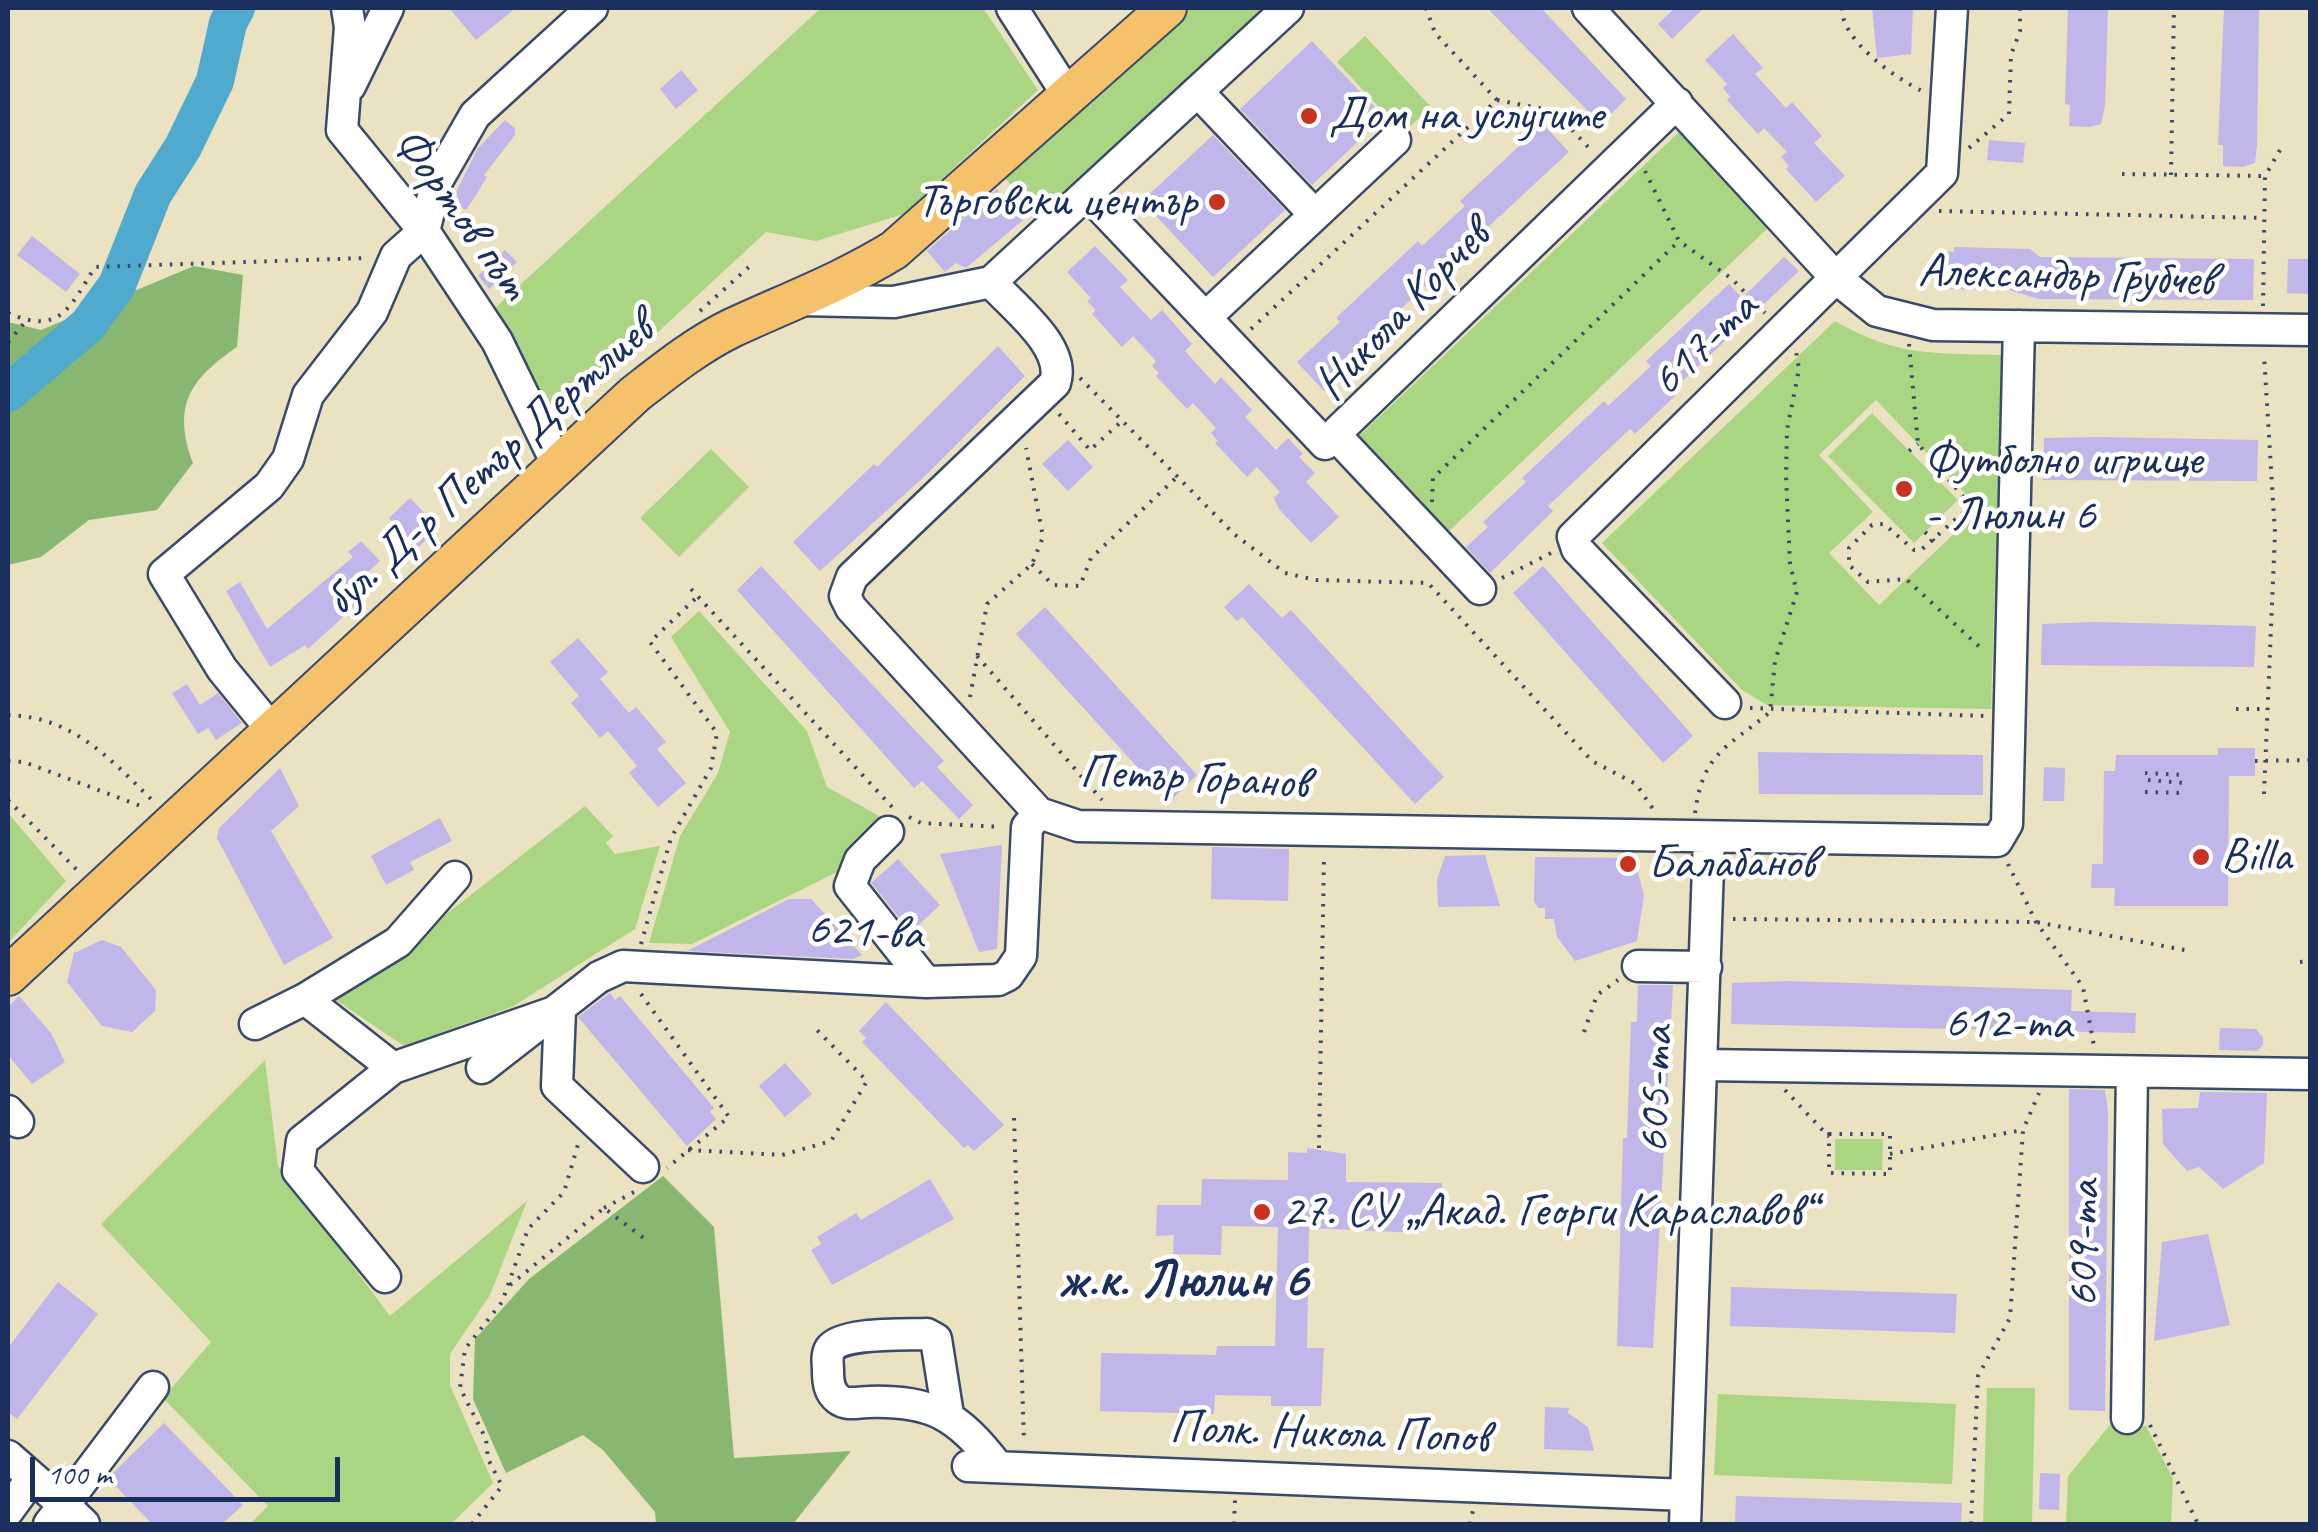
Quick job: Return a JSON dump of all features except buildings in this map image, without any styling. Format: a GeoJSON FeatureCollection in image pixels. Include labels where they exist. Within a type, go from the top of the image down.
{"type":"FeatureCollection","features":[{"type":"Feature","properties":{"kind":"main road","name":"бул. Д-р Петър Дертлиев"},"geometry":{"type":"LineString","coordinates":[[8,976],[557,464],[682,358],[730,329],[801,300],[894,250],[1167,8]]}},
{"type":"Feature","properties":{"kind":"street","name":"Фортов път"},"geometry":{"type":"LineString","coordinates":[[347,8],[350,26],[342,130],[424,231],[497,341],[557,464]]}},
{"type":"Feature","properties":{"kind":"street"},"geometry":{"type":"LineString","coordinates":[[342,102],[388,8]]}},
{"type":"Feature","properties":{"kind":"street"},"geometry":{"type":"LineString","coordinates":[[271,729],[222,669],[164,574],[269,486],[288,458],[308,395],[372,312],[396,256],[424,231],[438,181],[475,115],[592,8]]}},
{"type":"Feature","properties":{"kind":"street"},"geometry":{"type":"LineString","coordinates":[[1012,8],[1067,94]]}},
{"type":"Feature","properties":{"kind":"street"},"geometry":{"type":"LineString","coordinates":[[801,300],[894,302],[991,282],[1288,8]]}},
{"type":"Feature","properties":{"kind":"street","name":"Александър Грубчев"},"geometry":{"type":"LineString","coordinates":[[1588,8],[1836,278],[1878,310],[1933,325],[2310,330]]}},
{"type":"Feature","properties":{"kind":"street"},"geometry":{"type":"LineString","coordinates":[[1942,172],[1952,8]]}},
{"type":"Feature","properties":{"kind":"street"},"geometry":{"type":"LineString","coordinates":[[1199,92],[1315,215]]}},
{"type":"Feature","properties":{"kind":"street","name":"Никола Корчев"},"geometry":{"type":"LineString","coordinates":[[1480,589],[1340,439],[1338,431],[1677,102]]}},
{"type":"Feature","properties":{"kind":"street"},"geometry":{"type":"LineString","coordinates":[[1206,317],[1395,140]]}},
{"type":"Feature","properties":{"kind":"street","name":"617-та"},"geometry":{"type":"LineString","coordinates":[[1573,541],[1578,530],[1784,333],[1942,172]]}},
{"type":"Feature","properties":{"kind":"street","name":"Никола Корчев"},"geometry":{"type":"LineString","coordinates":[[1089,194],[1326,444]]}},
{"type":"Feature","properties":{"kind":"street"},"geometry":{"type":"LineString","coordinates":[[991,282],[1051,350],[1051,386]]}},
{"type":"Feature","properties":{"kind":"street"},"geometry":{"type":"LineString","coordinates":[[2000,839],[2007,824],[2018,326]]}},
{"type":"Feature","properties":{"kind":"street","name":"Петър Горанов"},"geometry":{"type":"LineString","coordinates":[[1051,386],[852,577],[845,589],[851,608],[964,731],[1033,820],[1078,826],[1325,831],[2000,839]]}},
{"type":"Feature","properties":{"kind":"street"},"geometry":{"type":"LineString","coordinates":[[1573,541],[1725,703]]}},
{"type":"Feature","properties":{"kind":"street","name":"621-ва"},"geometry":{"type":"LineString","coordinates":[[482,1068],[599,977],[623,966],[926,982],[998,980],[1016,966],[1021,956],[1033,820]]}},
{"type":"Feature","properties":{"kind":"street"},"geometry":{"type":"LineString","coordinates":[[888,832],[860,860],[850,886],[926,982]]}},
{"type":"Feature","properties":{"kind":"street","name":"605-та"},"geometry":{"type":"LineString","coordinates":[[1686,1510],[1708,919],[1691,838]]}},
{"type":"Feature","properties":{"kind":"street"},"geometry":{"type":"LineString","coordinates":[[255,1024],[305,999],[398,942],[455,876]]}},
{"type":"Feature","properties":{"kind":"street"},"geometry":{"type":"LineString","coordinates":[[1638,966],[1706,967]]}},
{"type":"Feature","properties":{"kind":"street"},"geometry":{"type":"LineString","coordinates":[[305,999],[393,1068]]}},
{"type":"Feature","properties":{"kind":"street"},"geometry":{"type":"LineString","coordinates":[[385,1277],[298,1171],[302,1141],[393,1068],[560,1010],[557,1086],[648,1176]]}},
{"type":"Feature","properties":{"kind":"street","name":"612-та"},"geometry":{"type":"LineString","coordinates":[[1703,1065],[2310,1074]]}},
{"type":"Feature","properties":{"kind":"street","name":"609-та"},"geometry":{"type":"LineString","coordinates":[[2128,1418],[2132,1072]]}},
{"type":"Feature","properties":{"kind":"street"},"geometry":{"type":"LineString","coordinates":[[8,1456],[66,1518],[152,1387]]}},
{"type":"Feature","properties":{"kind":"street"},"geometry":{"type":"LineString","coordinates":[[948,1414],[970,1430],[997,1467]]}},
{"type":"Feature","properties":{"kind":"street","name":"Полк. Никола Попов"},"geometry":{"type":"LineString","coordinates":[[997,1467],[1686,1510]]}},
{"type":"Feature","properties":{"kind":"street"},"geometry":{"type":"LineString","coordinates":[[8,1510],[32,1478]]}},
{"type":"Feature","properties":{"kind":"path"},"geometry":{"type":"LineString","coordinates":[[1842,8],[1842,17],[1873,58],[1896,78],[1948,97]]}},
{"type":"Feature","properties":{"kind":"path"},"geometry":{"type":"LineString","coordinates":[[1942,172],[2008,114],[2011,55],[2020,32],[2020,8]]}},
{"type":"Feature","properties":{"kind":"path"},"geometry":{"type":"LineString","coordinates":[[2171,175],[2174,8]]}},
{"type":"Feature","properties":{"kind":"path"},"geometry":{"type":"LineString","coordinates":[[1497,100],[1554,111],[1609,169]]}},
{"type":"Feature","properties":{"kind":"path"},"geometry":{"type":"LineString","coordinates":[[1632,146],[1679,241],[1732,279],[1784,333],[1793,343],[1799,369],[1786,430],[1790,564],[1797,592],[1774,661],[1770,712],[1716,752],[1705,769],[1698,785],[1691,838]]}},
{"type":"Feature","properties":{"kind":"path"},"geometry":{"type":"LineString","coordinates":[[2264,794],[2275,532],[2263,330],[2265,176],[2280,150]]}},
{"type":"Feature","properties":{"kind":"path"},"geometry":{"type":"LineString","coordinates":[[2122,174],[2265,176]]}},
{"type":"Feature","properties":{"kind":"path"},"geometry":{"type":"LineString","coordinates":[[1906,210],[2264,218]]}},
{"type":"Feature","properties":{"kind":"path"},"geometry":{"type":"LineString","coordinates":[[1430,536],[1433,478],[1679,241]]}},
{"type":"Feature","properties":{"kind":"path"},"geometry":{"type":"LineString","coordinates":[[8,313],[26,321],[59,317],[68,311],[95,267],[396,256]]}},
{"type":"Feature","properties":{"kind":"path"},"geometry":{"type":"LineString","coordinates":[[696,314],[750,266]]}},
{"type":"Feature","properties":{"kind":"path"},"geometry":{"type":"LineString","coordinates":[[8,342],[26,321]]}},
{"type":"Feature","properties":{"kind":"path"},"geometry":{"type":"LineString","coordinates":[[1908,342],[1918,444],[1968,502],[1962,516],[1922,550],[1914,550],[1884,524],[1872,526],[1849,548],[1848,564],[1868,582],[1906,579],[1986,652]]}},
{"type":"Feature","properties":{"kind":"path"},"geometry":{"type":"LineString","coordinates":[[1122,421],[1090,450],[1051,386],[1083,379],[1234,534],[1285,574],[1316,580],[1428,583],[1592,762],[1636,784],[1691,838]]}},
{"type":"Feature","properties":{"kind":"path"},"geometry":{"type":"LineString","coordinates":[[964,731],[987,604],[1032,564],[1043,538],[1020,418]]}},
{"type":"Feature","properties":{"kind":"path"},"geometry":{"type":"LineString","coordinates":[[1909,451],[1918,444]]}},
{"type":"Feature","properties":{"kind":"path"},"geometry":{"type":"LineString","coordinates":[[1032,564],[1053,585],[1080,586],[1092,558],[1178,477]]}},
{"type":"Feature","properties":{"kind":"path"},"geometry":{"type":"LineString","coordinates":[[1925,532],[1934,542]]}},
{"type":"Feature","properties":{"kind":"path"},"geometry":{"type":"LineString","coordinates":[[1480,589],[1573,541]]}},
{"type":"Feature","properties":{"kind":"path"},"geometry":{"type":"LineString","coordinates":[[691,589],[886,803],[920,823],[1033,820]]}},
{"type":"Feature","properties":{"kind":"path"},"geometry":{"type":"LineString","coordinates":[[510,1285],[604,1208],[728,1117],[627,973],[635,966],[672,838],[711,768],[717,733],[650,642],[698,596]]}},
{"type":"Feature","properties":{"kind":"path"},"geometry":{"type":"LineString","coordinates":[[978,656],[1126,827]]}},
{"type":"Feature","properties":{"kind":"path"},"geometry":{"type":"LineString","coordinates":[[1725,703],[1770,712],[2010,716]]}},
{"type":"Feature","properties":{"kind":"path"},"geometry":{"type":"LineString","coordinates":[[2236,709],[2267,709]]}},
{"type":"Feature","properties":{"kind":"path"},"geometry":{"type":"LineString","coordinates":[[8,715],[38,716],[65,725],[96,745],[173,820]]}},
{"type":"Feature","properties":{"kind":"path"},"geometry":{"type":"LineString","coordinates":[[2255,761],[2310,760]]}},
{"type":"Feature","properties":{"kind":"path"},"geometry":{"type":"LineString","coordinates":[[8,761],[24,762],[173,820]]}},
{"type":"Feature","properties":{"kind":"path"},"geometry":{"type":"LineString","coordinates":[[2145,773],[2185,774]]}},
{"type":"Feature","properties":{"kind":"path"},"geometry":{"type":"LineString","coordinates":[[2148,780],[2184,783]]}},
{"type":"Feature","properties":{"kind":"path"},"geometry":{"type":"LineString","coordinates":[[2145,792],[2183,793]]}},
{"type":"Feature","properties":{"kind":"path"},"geometry":{"type":"LineString","coordinates":[[8,800],[28,826],[98,890]]}},
{"type":"Feature","properties":{"kind":"path"},"geometry":{"type":"LineString","coordinates":[[1319,1148],[1325,831]]}},
{"type":"Feature","properties":{"kind":"path"},"geometry":{"type":"LineString","coordinates":[[2000,839],[2036,922],[2087,995],[2097,1071]]}},
{"type":"Feature","properties":{"kind":"path"},"geometry":{"type":"LineString","coordinates":[[1708,919],[2036,922],[2190,950]]}},
{"type":"Feature","properties":{"kind":"path"},"geometry":{"type":"LineString","coordinates":[[2300,962],[2310,961]]}},
{"type":"Feature","properties":{"kind":"path"},"geometry":{"type":"LineString","coordinates":[[1584,1032],[1597,995],[1638,966]]}},
{"type":"Feature","properties":{"kind":"path"},"geometry":{"type":"LineString","coordinates":[[688,1150],[782,1155],[831,1142],[867,1082],[816,1029]]}},
{"type":"Feature","properties":{"kind":"path"},"geometry":{"type":"LineString","coordinates":[[1764,1066],[1829,1137],[1829,1173],[1890,1174],[1890,1134],[1829,1137]]}},
{"type":"Feature","properties":{"kind":"path"},"geometry":{"type":"LineString","coordinates":[[1971,1524],[1978,1376],[2010,1318],[2023,1130],[2048,1070]]}},
{"type":"Feature","properties":{"kind":"path"},"geometry":{"type":"LineString","coordinates":[[472,1524],[502,1486],[488,1459],[486,1438],[460,1388],[461,1368],[476,1330],[502,1302],[528,1229],[564,1192],[586,1117]]}},
{"type":"Feature","properties":{"kind":"path"},"geometry":{"type":"LineString","coordinates":[[997,1467],[1014,1118]]}},
{"type":"Feature","properties":{"kind":"path"},"geometry":{"type":"LineString","coordinates":[[1890,1154],[2023,1130]]}},
{"type":"Feature","properties":{"kind":"path"},"geometry":{"type":"LineString","coordinates":[[604,1208],[645,1238]]}},
{"type":"Feature","properties":{"kind":"path"},"geometry":{"type":"LineString","coordinates":[[2128,1382],[2198,1524]]}},
{"type":"Feature","properties":{"kind":"green space"},"geometry":{"type":"Polygon","coordinates":[[[821,8],[983,8],[1038,90],[904,214],[816,241],[766,232],[602,384],[546,406],[496,307],[821,8]]]}},
{"type":"Feature","properties":{"kind":"green space"},"geometry":{"type":"Polygon","coordinates":[[[1182,8],[1273,8],[1044,221],[1001,174],[1182,8]]]}},
{"type":"Feature","properties":{"kind":"green space"},"geometry":{"type":"Polygon","coordinates":[[[1365,36],[1431,107],[1403,133],[1337,62],[1365,36]]]}},
{"type":"Feature","properties":{"kind":"green space"},"geometry":{"type":"Polygon","coordinates":[[[1679,132],[1769,227],[1448,532],[1358,437],[1679,132]]]}},
{"type":"Feature","properties":{"kind":"green space"},"geometry":{"type":"Polygon","coordinates":[[[194,266],[243,275],[237,347],[196,383],[185,410],[184,425],[193,463],[157,510],[89,520],[41,557],[8,565],[8,322],[41,330],[194,266]]]}},
{"type":"Feature","properties":{"kind":"green space"},"geometry":{"type":"Polygon","coordinates":[[[1835,321],[1878,341],[1916,351],[2002,355],[1991,709],[1767,705],[1742,690],[1602,543],[1835,321]],[[1876,400],[1819,455],[1873,512],[1829,553],[1879,605],[1980,509],[1876,400]]]}},
{"type":"Feature","properties":{"kind":"green space","name":"Футболно игрище - Люлин 6"},"geometry":{"type":"Polygon","coordinates":[[[1872,413],[1958,500],[1914,543],[1828,456],[1872,413]]]}},
{"type":"Feature","properties":{"kind":"green space"},"geometry":{"type":"Polygon","coordinates":[[[711,449],[749,487],[679,557],[640,518],[711,449]]]}},
{"type":"Feature","properties":{"kind":"green space"},"geometry":{"type":"Polygon","coordinates":[[[699,611],[807,731],[827,787],[879,816],[839,871],[692,944],[649,943],[680,836],[718,773],[730,732],[671,637],[699,611]]]}},
{"type":"Feature","properties":{"kind":"green space"},"geometry":{"type":"Polygon","coordinates":[[[585,806],[613,836],[606,843],[615,854],[660,846],[635,929],[512,1007],[404,1046],[336,1000],[585,806]]]}},
{"type":"Feature","properties":{"kind":"green space"},"geometry":{"type":"Polygon","coordinates":[[[8,813],[66,881],[8,943],[8,813]]]}},
{"type":"Feature","properties":{"kind":"green space"},"geometry":{"type":"Polygon","coordinates":[[[265,1060],[278,1166],[390,1316],[527,1201],[490,1295],[450,1354],[450,1385],[493,1483],[451,1524],[250,1524],[268,1506],[163,1398],[211,1342],[101,1224],[265,1060]]]}},
{"type":"Feature","properties":{"kind":"green space"},"geometry":{"type":"Polygon","coordinates":[[[1835,1139],[1883,1139],[1882,1170],[1835,1170],[1835,1139]]]}},
{"type":"Feature","properties":{"kind":"green space"},"geometry":{"type":"Polygon","coordinates":[[[663,1176],[714,1227],[734,1458],[851,1451],[793,1524],[656,1524],[655,1512],[603,1450],[583,1435],[506,1473],[473,1399],[475,1339],[529,1279],[663,1176]]]}},
{"type":"Feature","properties":{"kind":"green space"},"geometry":{"type":"Polygon","coordinates":[[[1987,1388],[2035,1388],[2032,1524],[1983,1524],[1987,1388]]]}},
{"type":"Feature","properties":{"kind":"green space"},"geometry":{"type":"Polygon","coordinates":[[[1718,1394],[1956,1404],[1952,1484],[1714,1475],[1718,1394]]]}},
{"type":"Feature","properties":{"kind":"green space"},"geometry":{"type":"Polygon","coordinates":[[[2110,1425],[2146,1426],[2173,1479],[2171,1524],[2066,1524],[2068,1476],[2110,1425]]]}},
{"type":"Feature","properties":{"kind":"waterway"},"geometry":{"type":"LineString","coordinates":[[8,393],[88,325],[117,285],[153,194],[183,147],[215,81],[228,23],[236,8]]}},
{"type":"Feature","properties":{"kind":"place","name":"Дом на услугите"},"geometry":{"type":"Point","coordinates":[1309,116]}},
{"type":"Feature","properties":{"kind":"place","name":"Търговски център"},"geometry":{"type":"Point","coordinates":[1217,202]}},
{"type":"Feature","properties":{"kind":"place","name":"Футболно игрище - Люлин 6"},"geometry":{"type":"Point","coordinates":[1904,489]}},
{"type":"Feature","properties":{"kind":"place","name":"Billa"},"geometry":{"type":"Point","coordinates":[2201,857]}},
{"type":"Feature","properties":{"kind":"place","name":"Балабанов"},"geometry":{"type":"Point","coordinates":[1628,864]}},
{"type":"Feature","properties":{"kind":"place","name":"27. СУ „Акад. Георги Караславов“"},"geometry":{"type":"Point","coordinates":[1262,1212]}},
{"type":"Feature","properties":{"kind":"district","name":"ж.к. Люлин 6"},"geometry":{"type":"Point","coordinates":[1183,1282]}}]}
